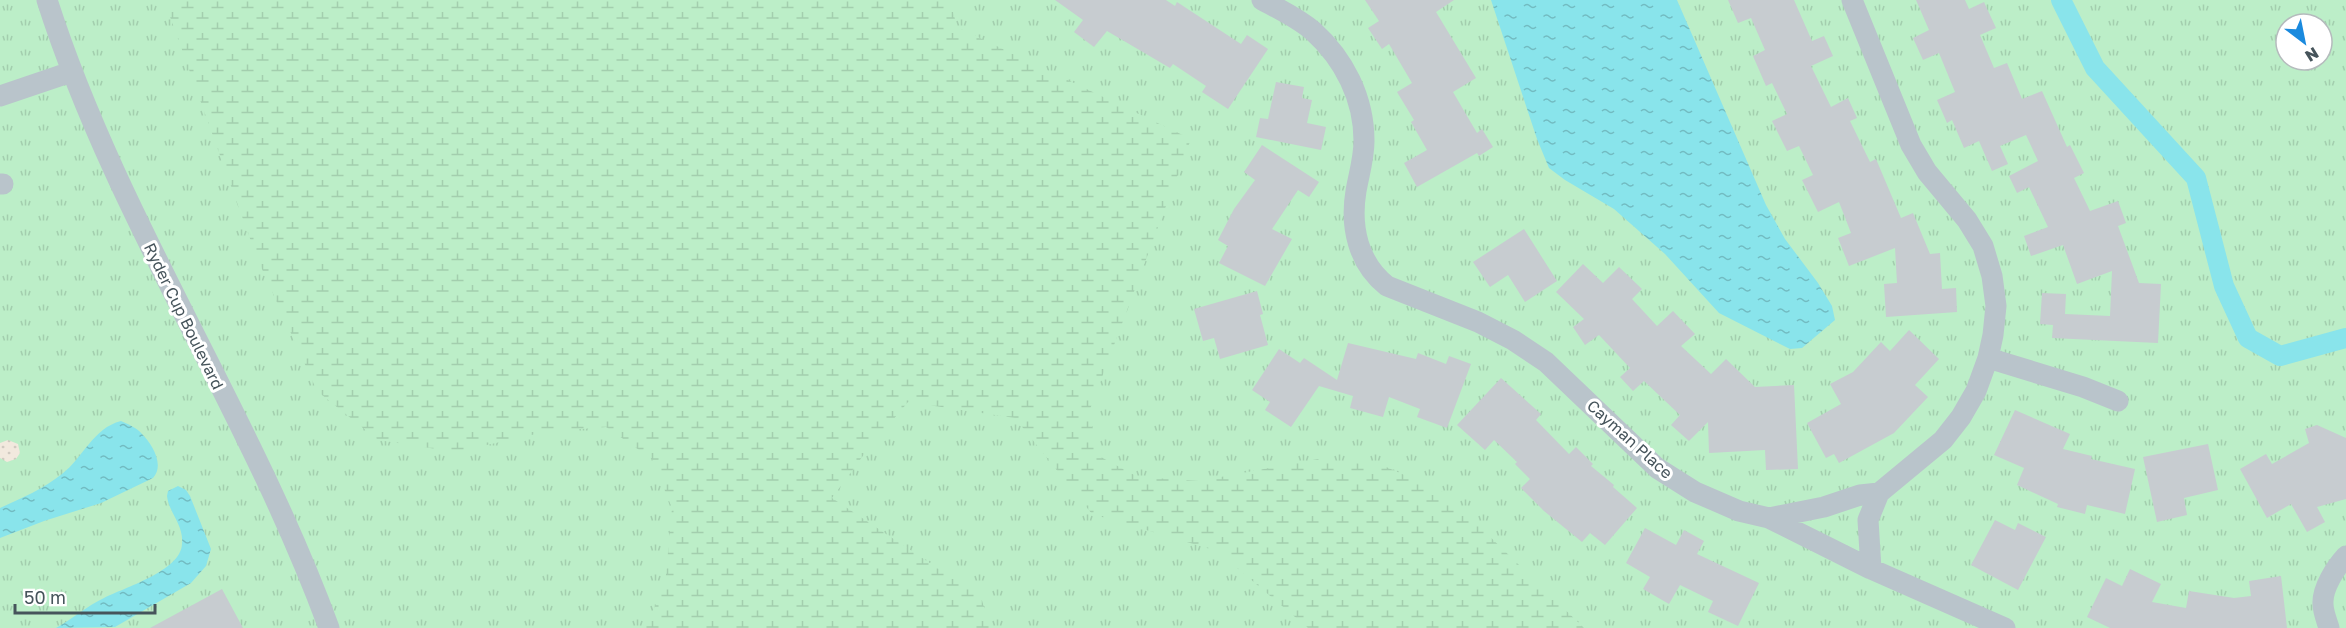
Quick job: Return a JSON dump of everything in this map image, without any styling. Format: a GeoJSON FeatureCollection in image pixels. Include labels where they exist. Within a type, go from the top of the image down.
{"type":"FeatureCollection","features":[{"type":"Feature","properties":{"kind":"street","name":"Ryder Cup Boulevard"},"geometry":{"type":"LineString","coordinates":[[47,0],[71,72],[170,289],[298,551],[328,628]]}},
{"type":"Feature","properties":{"kind":"street","name":"Cayman Place"},"geometry":{"type":"LineString","coordinates":[[1262,0],[1313,31],[1334,53],[1350,80],[1361,110],[1364,141],[1354,210],[1355,225],[1362,255],[1376,278],[1387,286],[1478,322],[1514,340],[1546,362],[1657,468],[1695,492],[1739,511],[1769,518],[1824,507],[1860,495],[1879,494]]}},
{"type":"Feature","properties":{"kind":"street"},"geometry":{"type":"LineString","coordinates":[[1852,0],[1911,145],[1927,172],[1975,232],[1988,261],[1996,306],[1988,358],[1976,391],[1961,417],[1921,460],[1898,476],[1879,494],[1868,520],[1871,569]]}},
{"type":"Feature","properties":{"kind":"street"},"geometry":{"type":"LineString","coordinates":[[0,96],[71,72]]}},
{"type":"Feature","properties":{"kind":"street"},"geometry":{"type":"LineString","coordinates":[[1988,358],[2083,387],[2118,401]]}},
{"type":"Feature","properties":{"kind":"street"},"geometry":{"type":"LineString","coordinates":[[1769,518],[1871,569],[2005,628]]}},
{"type":"Feature","properties":{"kind":"street"},"geometry":{"type":"LineString","coordinates":[[2329,628],[2322,604],[2325,591],[2336,568],[2346,556]]}},
{"type":"Feature","properties":{"kind":"green space"},"geometry":{"type":"Polygon","coordinates":[[[0,0],[2346,0],[2346,628],[0,628],[0,0]]]}},
{"type":"Feature","properties":{"kind":"green space"},"geometry":{"type":"Polygon","coordinates":[[[164,0],[950,0],[957,27],[1191,139],[1089,412],[1099,456],[1138,477],[1199,481],[1318,459],[1384,466],[1445,493],[1584,628],[1308,628],[1217,551],[1092,514],[1015,418],[908,402],[865,453],[832,498],[981,597],[990,628],[645,628],[665,585],[672,508],[652,459],[606,427],[545,432],[456,452],[378,440],[317,391],[257,258],[164,0]]]}},
{"type":"Feature","properties":{"kind":"sand"},"geometry":{"type":"Polygon","coordinates":[[[8,440],[18,444],[20,453],[16,459],[7,462],[0,458],[0,443],[8,440]]]}},
{"type":"Feature","properties":{"kind":"water"},"geometry":{"type":"Polygon","coordinates":[[[1491,0],[1677,0],[1766,205],[1785,239],[1832,306],[1835,320],[1802,348],[1790,349],[1719,313],[1665,254],[1614,209],[1549,168],[1537,139],[1491,0]]]}},
{"type":"Feature","properties":{"kind":"water"},"geometry":{"type":"Polygon","coordinates":[[[121,421],[140,432],[153,449],[158,467],[153,478],[101,503],[0,538],[0,508],[55,479],[103,430],[121,421]]]}},
{"type":"Feature","properties":{"kind":"water"},"geometry":{"type":"Polygon","coordinates":[[[178,486],[186,490],[190,496],[211,549],[206,566],[191,583],[115,627],[56,628],[98,601],[162,570],[179,554],[182,544],[181,531],[167,496],[168,491],[178,486]]]}},
{"type":"Feature","properties":{"kind":"building"},"geometry":{"type":"Polygon","coordinates":[[[1055,0],[1166,0],[1175,6],[1177,2],[1241,44],[1247,35],[1268,49],[1228,109],[1202,92],[1206,86],[1173,64],[1170,68],[1107,31],[1094,47],[1074,32],[1083,20],[1055,0]]]}},
{"type":"Feature","properties":{"kind":"building"},"geometry":{"type":"Polygon","coordinates":[[[1365,0],[1454,0],[1436,12],[1476,78],[1453,92],[1477,133],[1482,129],[1493,147],[1479,156],[1477,153],[1417,187],[1404,163],[1427,150],[1411,122],[1414,120],[1397,92],[1412,83],[1389,44],[1382,49],[1368,28],[1379,21],[1365,0]]]}},
{"type":"Feature","properties":{"kind":"building"},"geometry":{"type":"Polygon","coordinates":[[[1728,0],[1794,0],[1812,41],[1824,36],[1833,56],[1811,66],[1831,107],[1848,98],[1857,118],[1850,121],[1870,162],[1876,159],[1901,218],[1913,213],[1930,254],[1940,253],[1942,289],[1956,288],[1957,312],[1886,317],[1884,284],[1897,283],[1895,248],[1849,266],[1838,238],[1851,233],[1839,202],[1818,212],[1802,180],[1813,175],[1799,146],[1787,151],[1772,121],[1787,114],[1772,83],[1766,86],[1753,56],[1765,50],[1751,18],[1738,23],[1728,0]]]}},
{"type":"Feature","properties":{"kind":"building"},"geometry":{"type":"Polygon","coordinates":[[[1916,0],[1965,0],[1969,9],[1984,2],[1996,28],[1980,35],[1994,68],[2007,63],[2022,99],[2042,91],[2067,147],[2070,145],[2084,173],[2074,178],[2090,211],[2118,201],[2126,223],[2118,226],[2139,283],[2161,284],[2158,343],[2052,338],[2053,325],[2040,324],[2042,293],[2066,294],[2065,314],[2110,316],[2112,271],[2077,284],[2063,245],[2031,256],[2024,236],[2048,227],[2029,187],[2017,193],[2009,176],[2038,161],[2026,135],[2000,146],[2008,164],[1992,171],[1979,141],[1964,148],[1952,120],[1947,123],[1937,100],[1955,92],[1939,53],[1923,60],[1913,38],[1929,30],[1916,0]]]}},
{"type":"Feature","properties":{"kind":"building"},"geometry":{"type":"Polygon","coordinates":[[[1276,82],[1304,87],[1302,98],[1312,100],[1307,123],[1326,127],[1321,150],[1256,137],[1260,118],[1268,119],[1276,82]]]}},
{"type":"Feature","properties":{"kind":"building"},"geometry":{"type":"Polygon","coordinates":[[[1262,145],[1319,182],[1309,197],[1298,190],[1272,229],[1292,239],[1265,286],[1219,263],[1228,246],[1218,240],[1234,209],[1255,180],[1244,172],[1262,145]]]}},
{"type":"Feature","properties":{"kind":"building"},"geometry":{"type":"Polygon","coordinates":[[[1524,229],[1557,281],[1525,302],[1508,275],[1490,287],[1473,262],[1524,229]]]}},
{"type":"Feature","properties":{"kind":"building"},"geometry":{"type":"Polygon","coordinates":[[[1583,264],[1603,283],[1619,267],[1642,289],[1632,299],[1657,326],[1673,311],[1695,334],[1681,346],[1711,374],[1726,359],[1755,387],[1794,385],[1798,469],[1766,470],[1765,450],[1709,453],[1708,422],[1689,441],[1671,425],[1680,415],[1644,381],[1633,391],[1620,377],[1630,368],[1599,335],[1585,345],[1573,327],[1584,319],[1556,292],[1583,264]]]}},
{"type":"Feature","properties":{"kind":"building"},"geometry":{"type":"Polygon","coordinates":[[[1257,291],[1263,314],[1260,315],[1268,345],[1220,359],[1214,338],[1203,341],[1194,309],[1257,291]]]}},
{"type":"Feature","properties":{"kind":"building"},"geometry":{"type":"Polygon","coordinates":[[[1909,330],[1939,359],[1915,385],[1928,397],[1894,433],[1839,463],[1834,454],[1826,458],[1807,423],[1841,404],[1830,384],[1853,372],[1881,342],[1890,351],[1909,330]]]}},
{"type":"Feature","properties":{"kind":"building"},"geometry":{"type":"Polygon","coordinates":[[[1348,343],[1416,359],[1418,353],[1446,364],[1449,356],[1471,364],[1447,428],[1417,417],[1420,409],[1389,397],[1383,417],[1350,408],[1353,396],[1319,386],[1291,427],[1265,410],[1270,402],[1252,390],[1279,349],[1300,363],[1304,358],[1337,380],[1348,343]]]}},
{"type":"Feature","properties":{"kind":"building"},"geometry":{"type":"Polygon","coordinates":[[[1501,378],[1541,414],[1536,420],[1569,454],[1576,447],[1593,464],[1591,466],[1637,508],[1605,545],[1590,533],[1582,542],[1544,511],[1521,488],[1530,479],[1515,464],[1517,462],[1494,440],[1485,450],[1457,425],[1501,378]]]}},
{"type":"Feature","properties":{"kind":"building"},"geometry":{"type":"Polygon","coordinates":[[[2015,410],[2070,434],[2063,449],[2092,456],[2091,459],[2135,469],[2125,514],[2087,505],[2085,514],[2057,507],[2058,504],[2017,485],[2024,468],[1994,455],[2015,410]]]}},
{"type":"Feature","properties":{"kind":"building"},"geometry":{"type":"Polygon","coordinates":[[[2317,425],[2346,438],[2346,499],[2317,507],[2325,522],[2307,532],[2291,504],[2267,518],[2240,469],[2266,454],[2272,464],[2309,443],[2305,429],[2317,425]]]}},
{"type":"Feature","properties":{"kind":"building"},"geometry":{"type":"Polygon","coordinates":[[[2208,444],[2218,490],[2184,498],[2187,515],[2157,522],[2143,457],[2208,444]]]}},
{"type":"Feature","properties":{"kind":"building"},"geometry":{"type":"Polygon","coordinates":[[[1995,520],[2015,530],[2018,523],[2046,537],[2018,590],[1971,565],[1995,520]]]}},
{"type":"Feature","properties":{"kind":"building"},"geometry":{"type":"Polygon","coordinates":[[[1645,528],[1676,545],[1684,530],[1704,541],[1697,554],[1759,583],[1738,626],[1708,612],[1713,601],[1680,585],[1669,604],[1643,589],[1650,577],[1626,563],[1645,528]]]}},
{"type":"Feature","properties":{"kind":"building"},"geometry":{"type":"Polygon","coordinates":[[[2130,569],[2161,584],[2152,602],[2186,608],[2189,591],[2234,598],[2251,596],[2249,581],[2281,576],[2287,628],[2110,628],[2087,617],[2106,578],[2122,586],[2130,569]]]}},
{"type":"Feature","properties":{"kind":"building"},"geometry":{"type":"Polygon","coordinates":[[[222,589],[243,628],[150,628],[222,589]]]}},
{"type":"Feature","properties":{"kind":"waterway"},"geometry":{"type":"LineString","coordinates":[[2061,0],[2095,68],[2196,178],[2224,286],[2248,338],[2280,356],[2346,338]]}}]}
